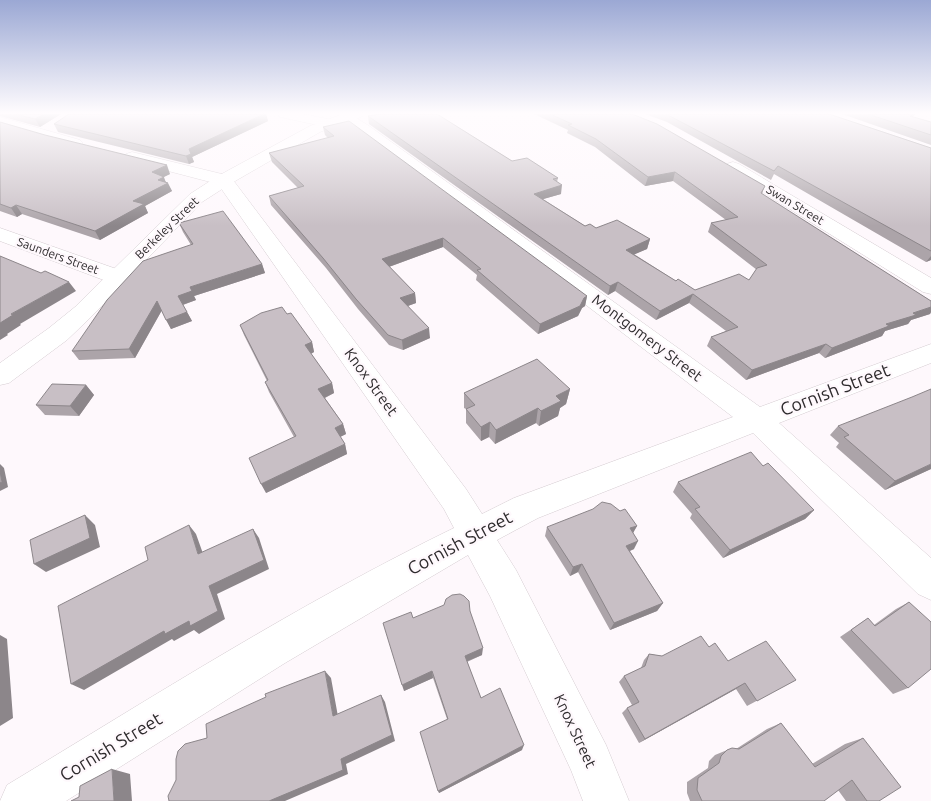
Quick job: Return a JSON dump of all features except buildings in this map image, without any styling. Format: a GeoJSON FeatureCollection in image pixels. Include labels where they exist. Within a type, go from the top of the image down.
{"type":"FeatureCollection","features":[{"type":"Feature","properties":{"kind":"street","name":"Berkeley Street"},"geometry":{"type":"LineString","coordinates":[[0,376],[64,328],[187,207],[224,180],[278,151]]}},
{"type":"Feature","properties":{"kind":"street","name":"Montgomery Street"},"geometry":{"type":"LineString","coordinates":[[394,151],[758,420],[931,582]]}},
{"type":"Feature","properties":{"kind":"street"},"geometry":{"type":"LineString","coordinates":[[121,154],[224,180]]}},
{"type":"Feature","properties":{"kind":"street","name":"Swan Street"},"geometry":{"type":"LineString","coordinates":[[720,160],[931,287]]}},
{"type":"Feature","properties":{"kind":"street","name":"Knox Street"},"geometry":{"type":"LineString","coordinates":[[224,180],[455,499],[503,583],[590,761],[606,801]]}},
{"type":"Feature","properties":{"kind":"street","name":"Saunders Street"},"geometry":{"type":"LineString","coordinates":[[0,234],[117,277]]}},
{"type":"Feature","properties":{"kind":"street","name":"Cornish Street"},"geometry":{"type":"LineString","coordinates":[[22,801],[326,615],[526,508],[931,353]]}}]}
